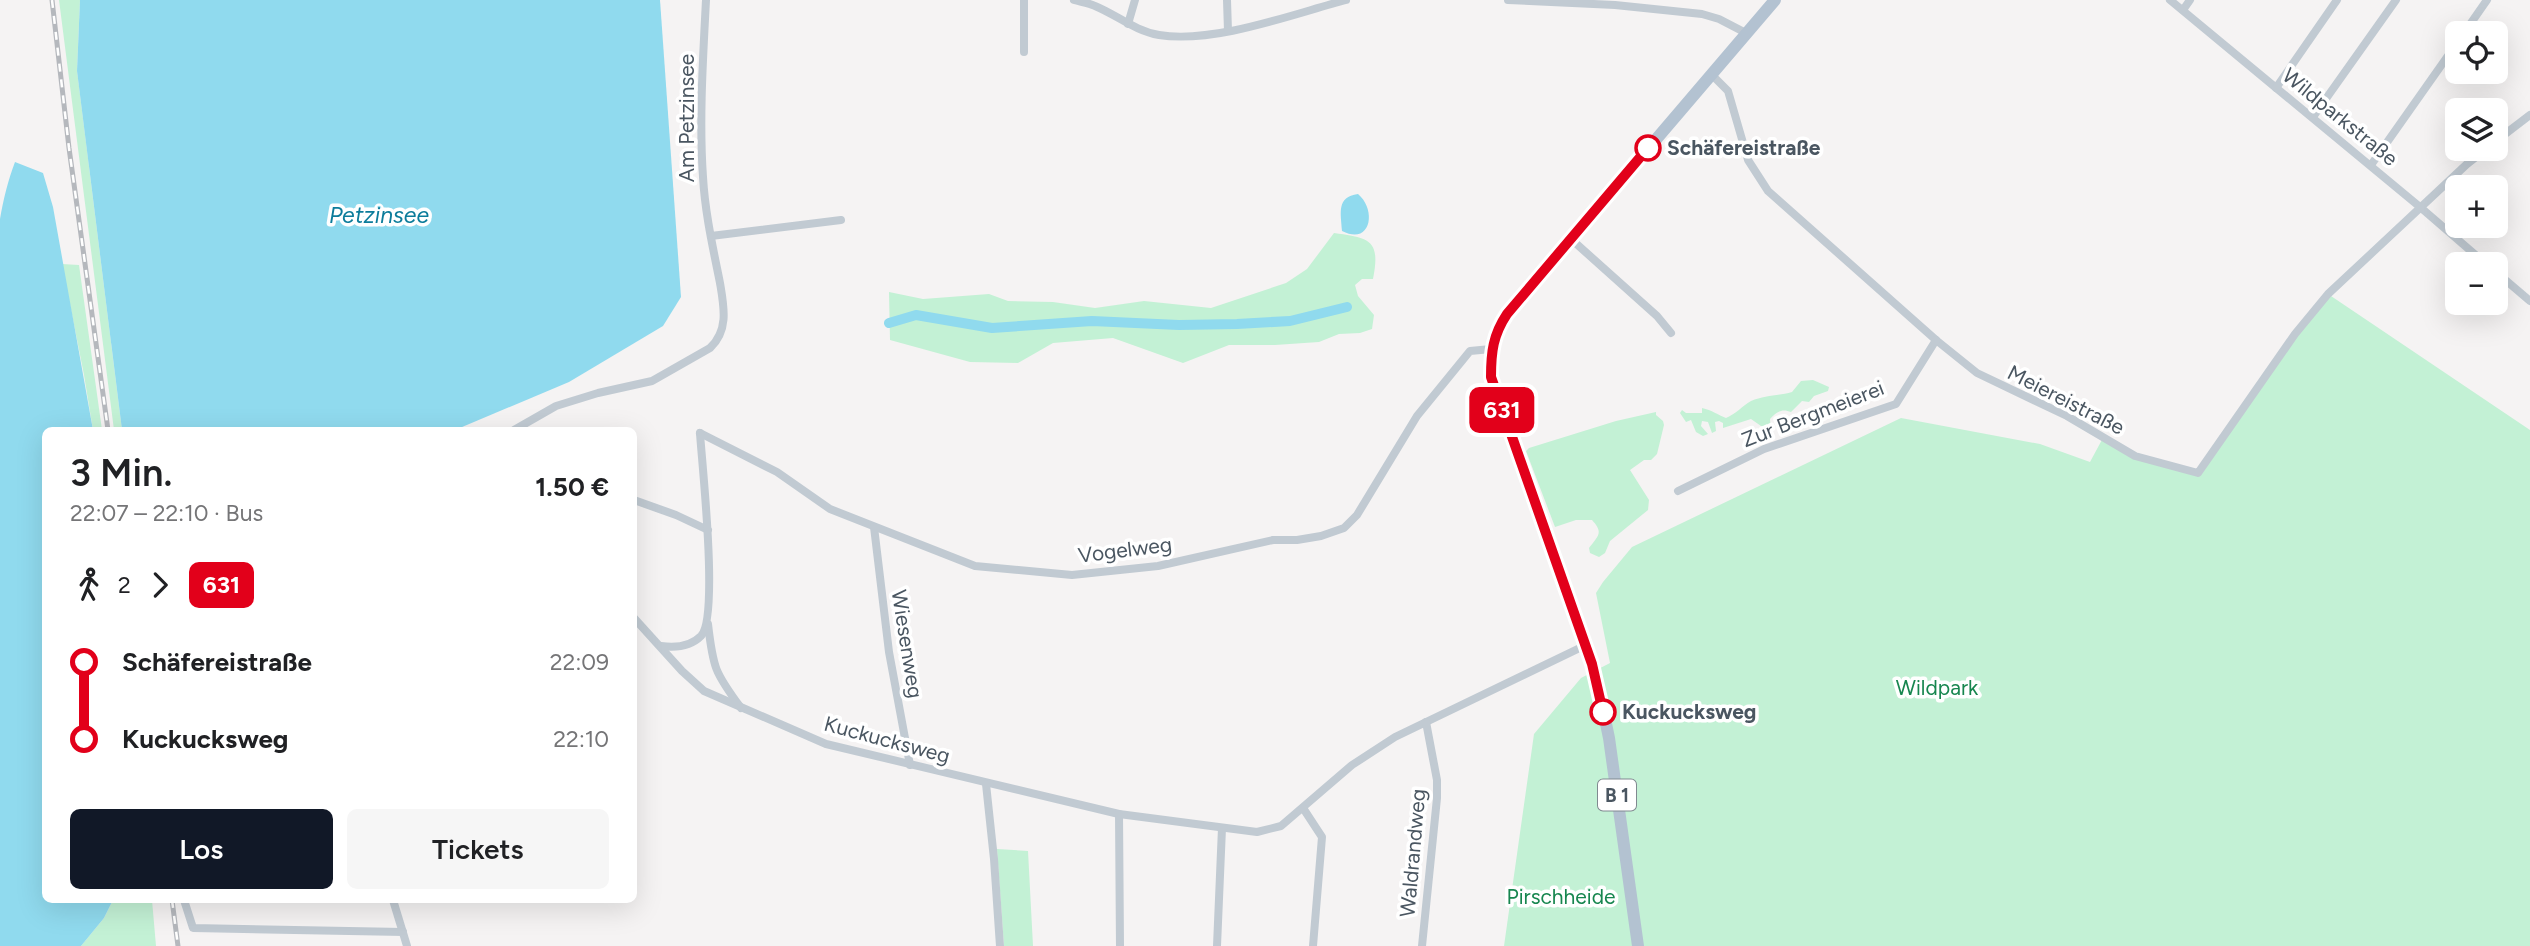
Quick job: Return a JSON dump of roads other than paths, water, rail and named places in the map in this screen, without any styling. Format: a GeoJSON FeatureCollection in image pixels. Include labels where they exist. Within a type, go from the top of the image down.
{"type":"FeatureCollection","features":[{"type":"Feature","properties":{"kind":"main road","name":"B 1"},"geometry":{"type":"LineString","coordinates":[[1637,946],[1609,738],[1597,681],[1491,377],[1491,349],[1497,329],[1507,314],[1774,0]]}},
{"type":"Feature","properties":{"kind":"street","name":"Am Petzinsee"},"geometry":{"type":"LineString","coordinates":[[519,427],[555,406],[652,381],[701,355],[718,341],[724,321],[724,308],[703,178],[703,49],[706,0]]}},
{"type":"Feature","properties":{"kind":"street"},"geometry":{"type":"LineString","coordinates":[[1024,0],[1024,52]]}},
{"type":"Feature","properties":{"kind":"street"},"geometry":{"type":"LineString","coordinates":[[1074,0],[1096,6],[1128,24],[1159,35],[1228,31],[1346,0]]}},
{"type":"Feature","properties":{"kind":"street"},"geometry":{"type":"LineString","coordinates":[[1128,24],[1135,0]]}},
{"type":"Feature","properties":{"kind":"street"},"geometry":{"type":"LineString","coordinates":[[1227,0],[1228,31]]}},
{"type":"Feature","properties":{"kind":"street"},"geometry":{"type":"LineString","coordinates":[[1508,0],[1702,14],[1719,19],[1746,33]]}},
{"type":"Feature","properties":{"kind":"street","name":"Wildparkstraße"},"geometry":{"type":"LineString","coordinates":[[2170,0],[2472,252]]}},
{"type":"Feature","properties":{"kind":"street"},"geometry":{"type":"LineString","coordinates":[[2183,10],[2190,0]]}},
{"type":"Feature","properties":{"kind":"street"},"geometry":{"type":"LineString","coordinates":[[2276,88],[2337,0]]}},
{"type":"Feature","properties":{"kind":"street"},"geometry":{"type":"LineString","coordinates":[[2313,117],[2396,0]]}},
{"type":"Feature","properties":{"kind":"street"},"geometry":{"type":"LineString","coordinates":[[2472,21],[2487,0]]}},
{"type":"Feature","properties":{"kind":"street"},"geometry":{"type":"LineString","coordinates":[[2371,165],[2445,60]]}},
{"type":"Feature","properties":{"kind":"street","name":"Meiereistraße"},"geometry":{"type":"LineString","coordinates":[[1711,74],[1728,91],[1748,160],[1768,191],[1936,340],[1977,373],[2067,416],[2135,456],[2198,473],[2295,334],[2328,294],[2420,206]]}},
{"type":"Feature","properties":{"kind":"street"},"geometry":{"type":"LineString","coordinates":[[2508,132],[2530,115]]}},
{"type":"Feature","properties":{"kind":"street"},"geometry":{"type":"LineString","coordinates":[[2420,206],[2472,161]]}},
{"type":"Feature","properties":{"kind":"street"},"geometry":{"type":"LineString","coordinates":[[711,236],[841,220]]}},
{"type":"Feature","properties":{"kind":"street"},"geometry":{"type":"LineString","coordinates":[[1571,239],[1657,316],[1671,333]]}},
{"type":"Feature","properties":{"kind":"street"},"geometry":{"type":"LineString","coordinates":[[2508,282],[2530,301]]}},
{"type":"Feature","properties":{"kind":"street","name":"Zur Bergmeierei"},"geometry":{"type":"LineString","coordinates":[[1678,491],[1764,449],[1896,404],[1936,340]]}},
{"type":"Feature","properties":{"kind":"street","name":"Vogelweg"},"geometry":{"type":"LineString","coordinates":[[708,530],[699,433],[777,472],[830,509],[975,566],[1072,575],[1158,566],[1273,540],[1321,536],[1344,528],[1357,515],[1417,416],[1470,351],[1491,349]]}},
{"type":"Feature","properties":{"kind":"street"},"geometry":{"type":"LineString","coordinates":[[637,501],[708,530],[708,621],[712,662],[720,679],[742,708]]}},
{"type":"Feature","properties":{"kind":"street","name":"Wiesenweg"},"geometry":{"type":"LineString","coordinates":[[874,527],[889,652],[910,765]]}},
{"type":"Feature","properties":{"kind":"street","name":"Kuckucksweg"},"geometry":{"type":"LineString","coordinates":[[637,621],[704,691],[826,744],[1119,814],[1257,832],[1281,826],[1352,765],[1395,737],[1586,645]]}},
{"type":"Feature","properties":{"kind":"street"},"geometry":{"type":"LineString","coordinates":[[660,646],[676,648],[687,645],[701,636],[708,621]]}},
{"type":"Feature","properties":{"kind":"street","name":"Waldrandweg"},"geometry":{"type":"LineString","coordinates":[[1422,946],[1437,798],[1436,772],[1426,722]]}},
{"type":"Feature","properties":{"kind":"street"},"geometry":{"type":"LineString","coordinates":[[986,784],[1000,946]]}},
{"type":"Feature","properties":{"kind":"street"},"geometry":{"type":"LineString","coordinates":[[1303,808],[1322,837],[1313,946]]}},
{"type":"Feature","properties":{"kind":"street"},"geometry":{"type":"LineString","coordinates":[[1119,814],[1121,946]]}},
{"type":"Feature","properties":{"kind":"street"},"geometry":{"type":"LineString","coordinates":[[1217,946],[1222,828]]}},
{"type":"Feature","properties":{"kind":"street"},"geometry":{"type":"LineString","coordinates":[[185,903],[193,928],[402,932]]}},
{"type":"Feature","properties":{"kind":"street"},"geometry":{"type":"LineString","coordinates":[[394,903],[407,946]]}},
{"type":"Feature","properties":{"kind":"water","name":"Petzinsee"},"geometry":{"type":"Polygon","coordinates":[[[80,0],[660,0],[681,297],[663,326],[569,382],[462,427],[122,427],[77,71],[80,0]]]}},
{"type":"Feature","properties":{"kind":"water"},"geometry":{"type":"Polygon","coordinates":[[[15,162],[43,173],[53,207],[92,427],[42,427],[42,903],[112,903],[104,918],[81,946],[0,946],[0,219],[15,162]]]}},
{"type":"Feature","properties":{"kind":"water"},"geometry":{"type":"Polygon","coordinates":[[[1358,194],[1368,209],[1368,224],[1359,234],[1352,234],[1342,231],[1341,207],[1346,199],[1358,194]]]}},
{"type":"Feature","properties":{"kind":"waterway"},"geometry":{"type":"LineString","coordinates":[[889,323],[916,315],[992,328],[1092,321],[1179,325],[1237,324],[1290,321],[1347,307]]}},
{"type":"Feature","properties":{"kind":"railway"},"geometry":{"type":"LineString","coordinates":[[52,0],[69,148],[108,427]]}},
{"type":"Feature","properties":{"kind":"railway"},"geometry":{"type":"LineString","coordinates":[[172,903],[178,946]]}},
{"type":"Feature","properties":{"kind":"place","name":"Schäfereistraße"},"geometry":{"type":"Point","coordinates":[1648,148]}},
{"type":"Feature","properties":{"kind":"place","name":"Kuckucksweg"},"geometry":{"type":"Point","coordinates":[1603,712]}},
{"type":"Feature","properties":{"kind":"park label","name":"Wildpark"},"geometry":{"type":"Point","coordinates":[1937,688]}},
{"type":"Feature","properties":{"kind":"park label","name":"Pirschheide"},"geometry":{"type":"Point","coordinates":[1561,897]}}]}
